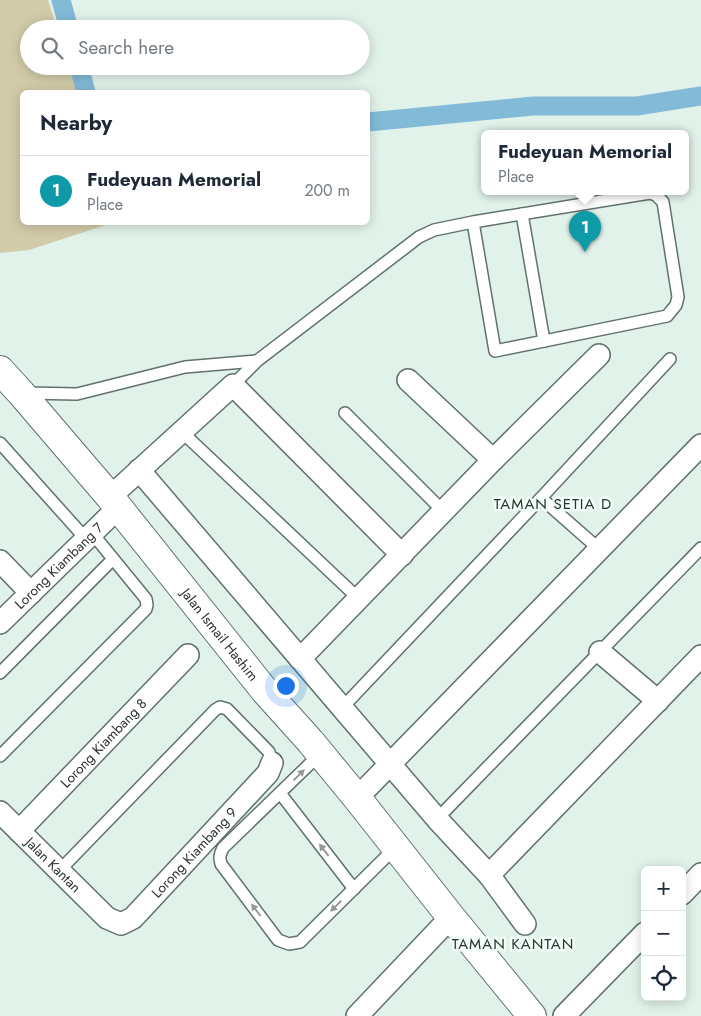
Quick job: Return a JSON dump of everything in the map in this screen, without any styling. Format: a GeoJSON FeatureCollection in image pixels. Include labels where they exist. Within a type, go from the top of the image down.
{"type":"FeatureCollection","features":[{"type":"Feature","properties":{"kind":"street"},"geometry":{"type":"LineString","coordinates":[[300,659],[493,460],[599,355]]}},
{"type":"Feature","properties":{"kind":"street","name":"Jalan Ismail Hashim"},"geometry":{"type":"LineString","coordinates":[[0,370],[114,502],[265,691],[357,798],[532,1016]]}},
{"type":"Feature","properties":{"kind":"street"},"geometry":{"type":"LineString","coordinates":[[408,380],[493,460]]}},
{"type":"Feature","properties":{"kind":"street"},"geometry":{"type":"LineString","coordinates":[[233,386],[402,555]]}},
{"type":"Feature","properties":{"kind":"street","name":"Lorong Kiambang 7"},"geometry":{"type":"LineString","coordinates":[[0,623],[89,536],[139,470],[233,386]]}},
{"type":"Feature","properties":{"kind":"street"},"geometry":{"type":"LineString","coordinates":[[357,798],[701,445]]}},
{"type":"Feature","properties":{"kind":"street"},"geometry":{"type":"LineString","coordinates":[[139,470],[437,819],[490,876],[525,924]]}},
{"type":"Feature","properties":{"kind":"street"},"geometry":{"type":"LineString","coordinates":[[0,560],[31,593]]}},
{"type":"Feature","properties":{"kind":"street"},"geometry":{"type":"LineString","coordinates":[[600,652],[658,701]]}},
{"type":"Feature","properties":{"kind":"street","name":"Lorong Kiambang 8"},"geometry":{"type":"LineString","coordinates":[[19,831],[188,655]]}},
{"type":"Feature","properties":{"kind":"street"},"geometry":{"type":"LineString","coordinates":[[490,876],[701,656]]}},
{"type":"Feature","properties":{"kind":"street","name":"Lorong Kiambang 9"},"geometry":{"type":"LineString","coordinates":[[107,918],[121,924],[133,918],[268,773],[272,763]]}},
{"type":"Feature","properties":{"kind":"street","name":"Jalan Kantan"},"geometry":{"type":"LineString","coordinates":[[0,812],[107,918]]}},
{"type":"Feature","properties":{"kind":"street"},"geometry":{"type":"LineString","coordinates":[[686,890],[701,874]]}},
{"type":"Feature","properties":{"kind":"street"},"geometry":{"type":"LineString","coordinates":[[358,1016],[451,917]]}},
{"type":"Feature","properties":{"kind":"street"},"geometry":{"type":"LineString","coordinates":[[564,1016],[641,937]]}},
{"type":"Feature","properties":{"kind":"lane"},"geometry":{"type":"LineString","coordinates":[[233,386],[257,361],[419,237],[434,230],[473,222],[638,195]]}},
{"type":"Feature","properties":{"kind":"lane"},"geometry":{"type":"LineString","coordinates":[[473,222],[495,351],[667,316],[676,305],[678,297],[663,202],[656,195]]}},
{"type":"Feature","properties":{"kind":"lane"},"geometry":{"type":"LineString","coordinates":[[522,214],[544,341]]}},
{"type":"Feature","properties":{"kind":"lane"},"geometry":{"type":"LineString","coordinates":[[342,708],[670,359]]}},
{"type":"Feature","properties":{"kind":"lane"},"geometry":{"type":"LineString","coordinates":[[21,393],[77,394],[185,367],[257,361]]}},
{"type":"Feature","properties":{"kind":"lane"},"geometry":{"type":"LineString","coordinates":[[346,413],[443,511]]}},
{"type":"Feature","properties":{"kind":"lane"},"geometry":{"type":"LineString","coordinates":[[182,432],[358,599]]}},
{"type":"Feature","properties":{"kind":"lane"},"geometry":{"type":"LineString","coordinates":[[0,443],[113,559],[146,599],[147,605],[146,609],[0,756]]}},
{"type":"Feature","properties":{"kind":"lane"},"geometry":{"type":"LineString","coordinates":[[541,498],[599,549]]}},
{"type":"Feature","properties":{"kind":"lane"},"geometry":{"type":"LineString","coordinates":[[437,819],[701,548]]}},
{"type":"Feature","properties":{"kind":"lane"},"geometry":{"type":"LineString","coordinates":[[0,674],[113,559]]}},
{"type":"Feature","properties":{"kind":"lane"},"geometry":{"type":"LineString","coordinates":[[59,871],[220,707],[226,709],[269,752],[272,763]]}},
{"type":"Feature","properties":{"kind":"lane"},"geometry":{"type":"LineString","coordinates":[[320,754],[220,854],[221,864],[278,940],[289,944],[300,942],[396,848]]}},
{"type":"Feature","properties":{"kind":"lane"},"geometry":{"type":"LineString","coordinates":[[280,793],[354,889]]}},
{"type":"Feature","properties":{"kind":"shaded area"},"geometry":{"type":"Polygon","coordinates":[[[0,0],[48,0],[54,20],[20,20],[20,75],[73,75],[78,90],[20,90],[20,225],[106,225],[29,250],[0,253],[0,0]]]}},
{"type":"Feature","properties":{"kind":"waterway"},"geometry":{"type":"LineString","coordinates":[[61,0],[67,20]]}},
{"type":"Feature","properties":{"kind":"waterway"},"geometry":{"type":"LineString","coordinates":[[81,75],[85,90]]}},
{"type":"Feature","properties":{"kind":"waterway"},"geometry":{"type":"LineString","coordinates":[[370,122],[533,106],[637,106],[701,96]]}},
{"type":"Feature","properties":{"kind":"place","name":"Fudeyuan Memorial"},"geometry":{"type":"Point","coordinates":[585,252]}},
{"type":"Feature","properties":{"kind":"district","name":"TAMAN SETIA D"},"geometry":{"type":"Point","coordinates":[553,504]}},
{"type":"Feature","properties":{"kind":"district","name":"TAMAN KANTAN"},"geometry":{"type":"Point","coordinates":[513,944]}}]}
